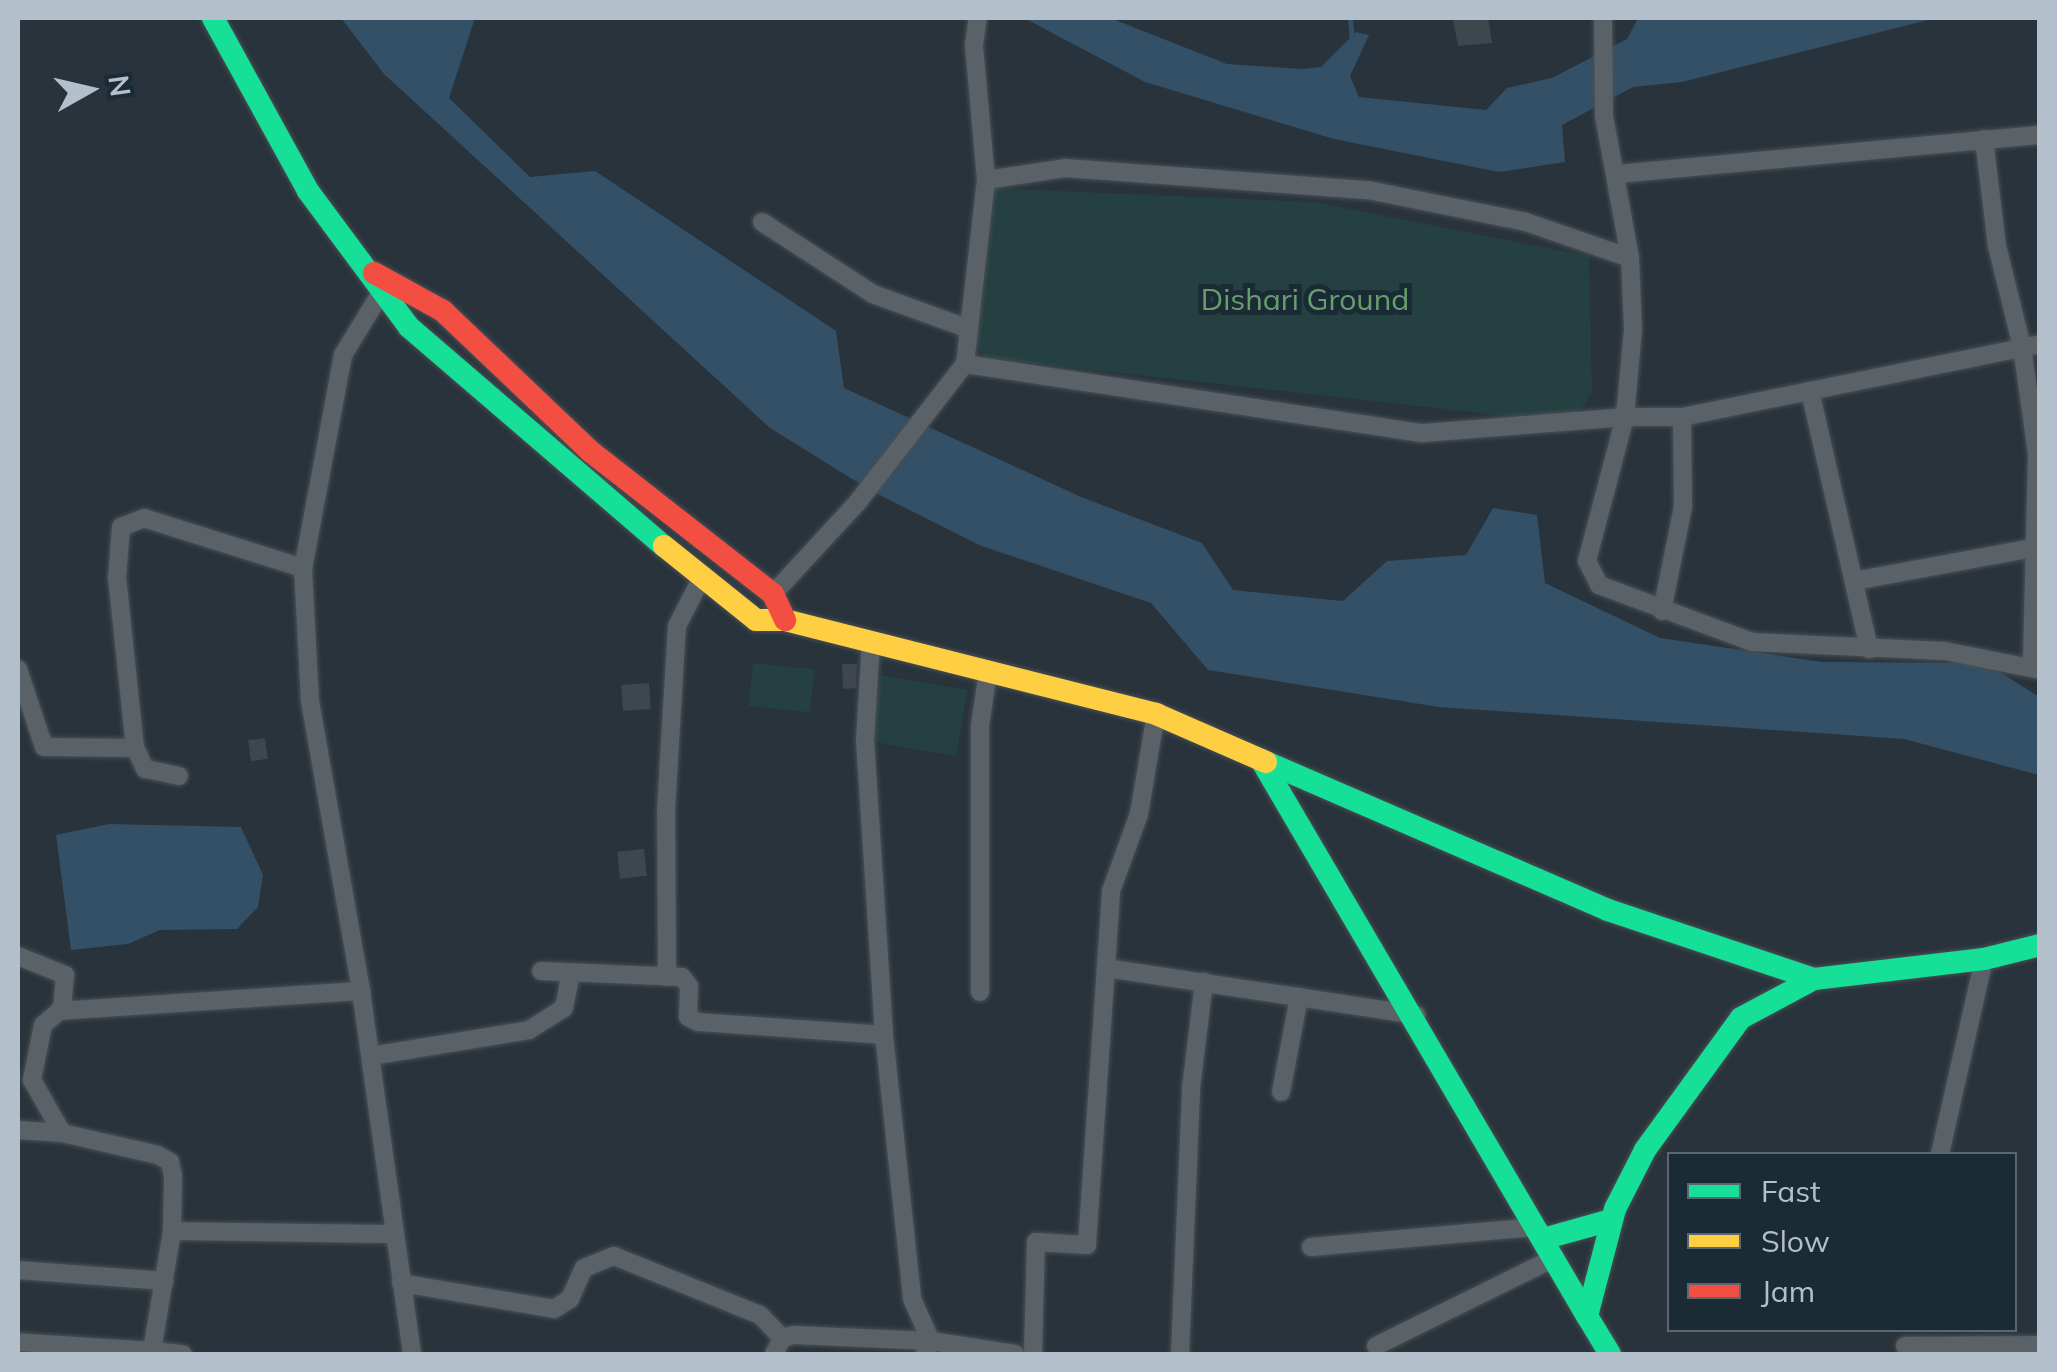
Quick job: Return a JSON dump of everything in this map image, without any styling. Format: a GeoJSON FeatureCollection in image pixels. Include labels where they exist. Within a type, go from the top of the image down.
{"type":"FeatureCollection","features":[{"type":"Feature","properties":{"kind":"main road"},"geometry":{"type":"LineString","coordinates":[[212,18],[308,192],[409,327],[701,579],[756,620],[784,620],[1156,714],[1608,910],[1814,979]]}},
{"type":"Feature","properties":{"kind":"main road"},"geometry":{"type":"LineString","coordinates":[[364,267],[442,311],[590,451],[774,594],[784,620]]}},
{"type":"Feature","properties":{"kind":"main road"},"geometry":{"type":"LineString","coordinates":[[1261,760],[1416,1016],[1610,1354]]}},
{"type":"Feature","properties":{"kind":"main road"},"geometry":{"type":"LineString","coordinates":[[1587,1316],[1611,1220],[1645,1150],[1741,1018],[1814,979],[1984,959],[2040,945]]}},
{"type":"Feature","properties":{"kind":"main road"},"geometry":{"type":"LineString","coordinates":[[1545,1241],[1611,1220]]}},
{"type":"Feature","properties":{"kind":"street"},"geometry":{"type":"LineString","coordinates":[[774,594],[857,502],[965,364],[986,180],[974,45],[978,18]]}},
{"type":"Feature","properties":{"kind":"street"},"geometry":{"type":"LineString","coordinates":[[1603,23],[1604,116],[1618,174],[1630,258],[1625,418],[1587,561],[1599,585],[1752,642],[1944,651],[2036,667],[2037,454],[2031,346],[1996,246],[1984,140]]}},
{"type":"Feature","properties":{"kind":"street"},"geometry":{"type":"LineString","coordinates":[[1618,174],[2040,135]]}},
{"type":"Feature","properties":{"kind":"street"},"geometry":{"type":"LineString","coordinates":[[986,180],[1065,168],[1368,190],[1526,222],[1630,258]]}},
{"type":"Feature","properties":{"kind":"street"},"geometry":{"type":"LineString","coordinates":[[762,222],[873,294],[969,329]]}},
{"type":"Feature","properties":{"kind":"street"},"geometry":{"type":"LineString","coordinates":[[382,291],[343,355],[303,568],[310,701],[361,991],[412,1354]]}},
{"type":"Feature","properties":{"kind":"street"},"geometry":{"type":"LineString","coordinates":[[965,364],[1423,433],[1682,417],[2031,346]]}},
{"type":"Feature","properties":{"kind":"street"},"geometry":{"type":"LineString","coordinates":[[1810,391],[1869,649]]}},
{"type":"Feature","properties":{"kind":"street"},"geometry":{"type":"LineString","coordinates":[[1662,611],[1683,508],[1682,417]]}},
{"type":"Feature","properties":{"kind":"street"},"geometry":{"type":"LineString","coordinates":[[180,776],[145,769],[135,748],[116,578],[118,537],[126,522],[144,518],[303,568]]}},
{"type":"Feature","properties":{"kind":"street"},"geometry":{"type":"LineString","coordinates":[[1854,581],[2038,546]]}},
{"type":"Feature","properties":{"kind":"street"},"geometry":{"type":"LineString","coordinates":[[667,976],[666,810],[678,626],[701,579]]}},
{"type":"Feature","properties":{"kind":"street"},"geometry":{"type":"LineString","coordinates":[[870,642],[865,740],[884,1035],[912,1300],[928,1348]]}},
{"type":"Feature","properties":{"kind":"street"},"geometry":{"type":"LineString","coordinates":[[18,668],[44,747],[135,748]]}},
{"type":"Feature","properties":{"kind":"street"},"geometry":{"type":"LineString","coordinates":[[980,992],[980,726],[988,670]]}},
{"type":"Feature","properties":{"kind":"street"},"geometry":{"type":"LineString","coordinates":[[1033,1354],[1036,1242],[1086,1244],[1112,891],[1140,814],[1156,714]]}},
{"type":"Feature","properties":{"kind":"street"},"geometry":{"type":"LineString","coordinates":[[18,956],[65,976],[62,1010]]}},
{"type":"Feature","properties":{"kind":"street"},"geometry":{"type":"LineString","coordinates":[[1940,1152],[1984,959]]}},
{"type":"Feature","properties":{"kind":"street"},"geometry":{"type":"LineString","coordinates":[[1106,968],[1416,1016]]}},
{"type":"Feature","properties":{"kind":"street"},"geometry":{"type":"LineString","coordinates":[[541,972],[688,980],[691,1020],[884,1035]]}},
{"type":"Feature","properties":{"kind":"street"},"geometry":{"type":"LineString","coordinates":[[371,1056],[529,1030],[564,1008],[571,973]]}},
{"type":"Feature","properties":{"kind":"street"},"geometry":{"type":"LineString","coordinates":[[1180,1354],[1191,1088],[1204,982]]}},
{"type":"Feature","properties":{"kind":"street"},"geometry":{"type":"LineString","coordinates":[[62,1132],[32,1080],[42,1025],[62,1010],[361,991]]}},
{"type":"Feature","properties":{"kind":"street"},"geometry":{"type":"LineString","coordinates":[[1282,1092],[1299,997]]}},
{"type":"Feature","properties":{"kind":"street"},"geometry":{"type":"LineString","coordinates":[[18,1130],[62,1132],[166,1158],[173,1167],[172,1231],[152,1351]]}},
{"type":"Feature","properties":{"kind":"street"},"geometry":{"type":"LineString","coordinates":[[172,1231],[393,1234]]}},
{"type":"Feature","properties":{"kind":"street"},"geometry":{"type":"LineString","coordinates":[[1311,1247],[1545,1241]]}},
{"type":"Feature","properties":{"kind":"street"},"geometry":{"type":"LineString","coordinates":[[1376,1346],[1545,1241]]}},
{"type":"Feature","properties":{"kind":"street"},"geometry":{"type":"LineString","coordinates":[[401,1283],[554,1310],[570,1299],[584,1268],[614,1256],[760,1315],[778,1346],[928,1348],[1015,1354]]}},
{"type":"Feature","properties":{"kind":"street"},"geometry":{"type":"LineString","coordinates":[[18,1270],[165,1281]]}},
{"type":"Feature","properties":{"kind":"street"},"geometry":{"type":"LineString","coordinates":[[18,1342],[183,1354]]}},
{"type":"Feature","properties":{"kind":"street"},"geometry":{"type":"LineString","coordinates":[[1906,1343],[2040,1345]]}},
{"type":"Feature","properties":{"kind":"green space","name":"Dishari Ground"},"geometry":{"type":"Polygon","coordinates":[[[988,188],[1314,202],[1589,256],[1592,392],[1572,423],[984,358],[971,335],[988,188]]]}},
{"type":"Feature","properties":{"kind":"green space"},"geometry":{"type":"Polygon","coordinates":[[[753,663],[815,669],[810,712],[749,706],[753,663]]]}},
{"type":"Feature","properties":{"kind":"green space"},"geometry":{"type":"Polygon","coordinates":[[[881,675],[968,690],[956,756],[869,741],[881,675]]]}},
{"type":"Feature","properties":{"kind":"water"},"geometry":{"type":"Polygon","coordinates":[[[341,18],[475,18],[449,98],[530,177],[595,171],[836,331],[844,388],[1081,497],[1202,543],[1233,590],[1343,601],[1387,561],[1466,555],[1493,508],[1537,515],[1545,583],[1660,638],[1822,662],[1986,663],[2039,697],[2039,775],[1904,739],[1439,707],[1208,670],[1151,603],[979,545],[870,490],[770,428],[384,74],[341,18]]]}},
{"type":"Feature","properties":{"kind":"water"},"geometry":{"type":"Polygon","coordinates":[[[1024,18],[1110,18],[1227,64],[1302,69],[1321,67],[1356,32],[1369,35],[1350,76],[1359,97],[1486,110],[1507,88],[1552,78],[1627,39],[1638,18],[1936,18],[1682,82],[1633,87],[1562,125],[1565,162],[1499,172],[1334,139],[1145,82],[1024,18]]]}},
{"type":"Feature","properties":{"kind":"water"},"geometry":{"type":"Polygon","coordinates":[[[109,824],[241,827],[263,875],[258,907],[237,929],[160,930],[128,944],[71,950],[56,835],[109,824]]]}},
{"type":"Feature","properties":{"kind":"building"},"geometry":{"type":"Polygon","coordinates":[[[1488,18],[1492,43],[1458,46],[1453,20],[1488,18]]]}},
{"type":"Feature","properties":{"kind":"building"},"geometry":{"type":"Polygon","coordinates":[[[842,664],[857,664],[856,688],[843,689],[842,664]]]}},
{"type":"Feature","properties":{"kind":"building"},"geometry":{"type":"Polygon","coordinates":[[[649,683],[651,709],[623,711],[621,685],[649,683]]]}},
{"type":"Feature","properties":{"kind":"building"},"geometry":{"type":"Polygon","coordinates":[[[265,738],[268,759],[251,761],[248,740],[265,738]]]}},
{"type":"Feature","properties":{"kind":"building"},"geometry":{"type":"Polygon","coordinates":[[[644,849],[647,876],[620,879],[617,852],[644,849]]]}},
{"type":"Feature","properties":{"kind":"waterway"},"geometry":{"type":"LineString","coordinates":[[1350,18],[1352,39]]}},
{"type":"Feature","properties":{"kind":"traffic: fast"},"geometry":{"type":"LineString","coordinates":[[213,18],[308,191],[409,327],[664,546]]}},
{"type":"Feature","properties":{"kind":"traffic: fast"},"geometry":{"type":"LineString","coordinates":[[1261,760],[1587,1316]]}},
{"type":"Feature","properties":{"kind":"traffic: fast"},"geometry":{"type":"LineString","coordinates":[[1266,762],[1608,910],[1814,979]]}},
{"type":"Feature","properties":{"kind":"traffic: fast"},"geometry":{"type":"LineString","coordinates":[[1610,1354],[1587,1316],[1615,1209],[1645,1150],[1741,1018],[1814,979],[1984,959],[2040,945]]}},
{"type":"Feature","properties":{"kind":"traffic: fast"},"geometry":{"type":"LineString","coordinates":[[1543,1239],[1611,1220]]}},
{"type":"Feature","properties":{"kind":"traffic: slow"},"geometry":{"type":"LineString","coordinates":[[664,546],[756,620],[785,620],[1156,714],[1266,762]]}},
{"type":"Feature","properties":{"kind":"traffic: jam"},"geometry":{"type":"LineString","coordinates":[[374,273],[443,311],[590,451],[773,594],[785,620]]}}]}
